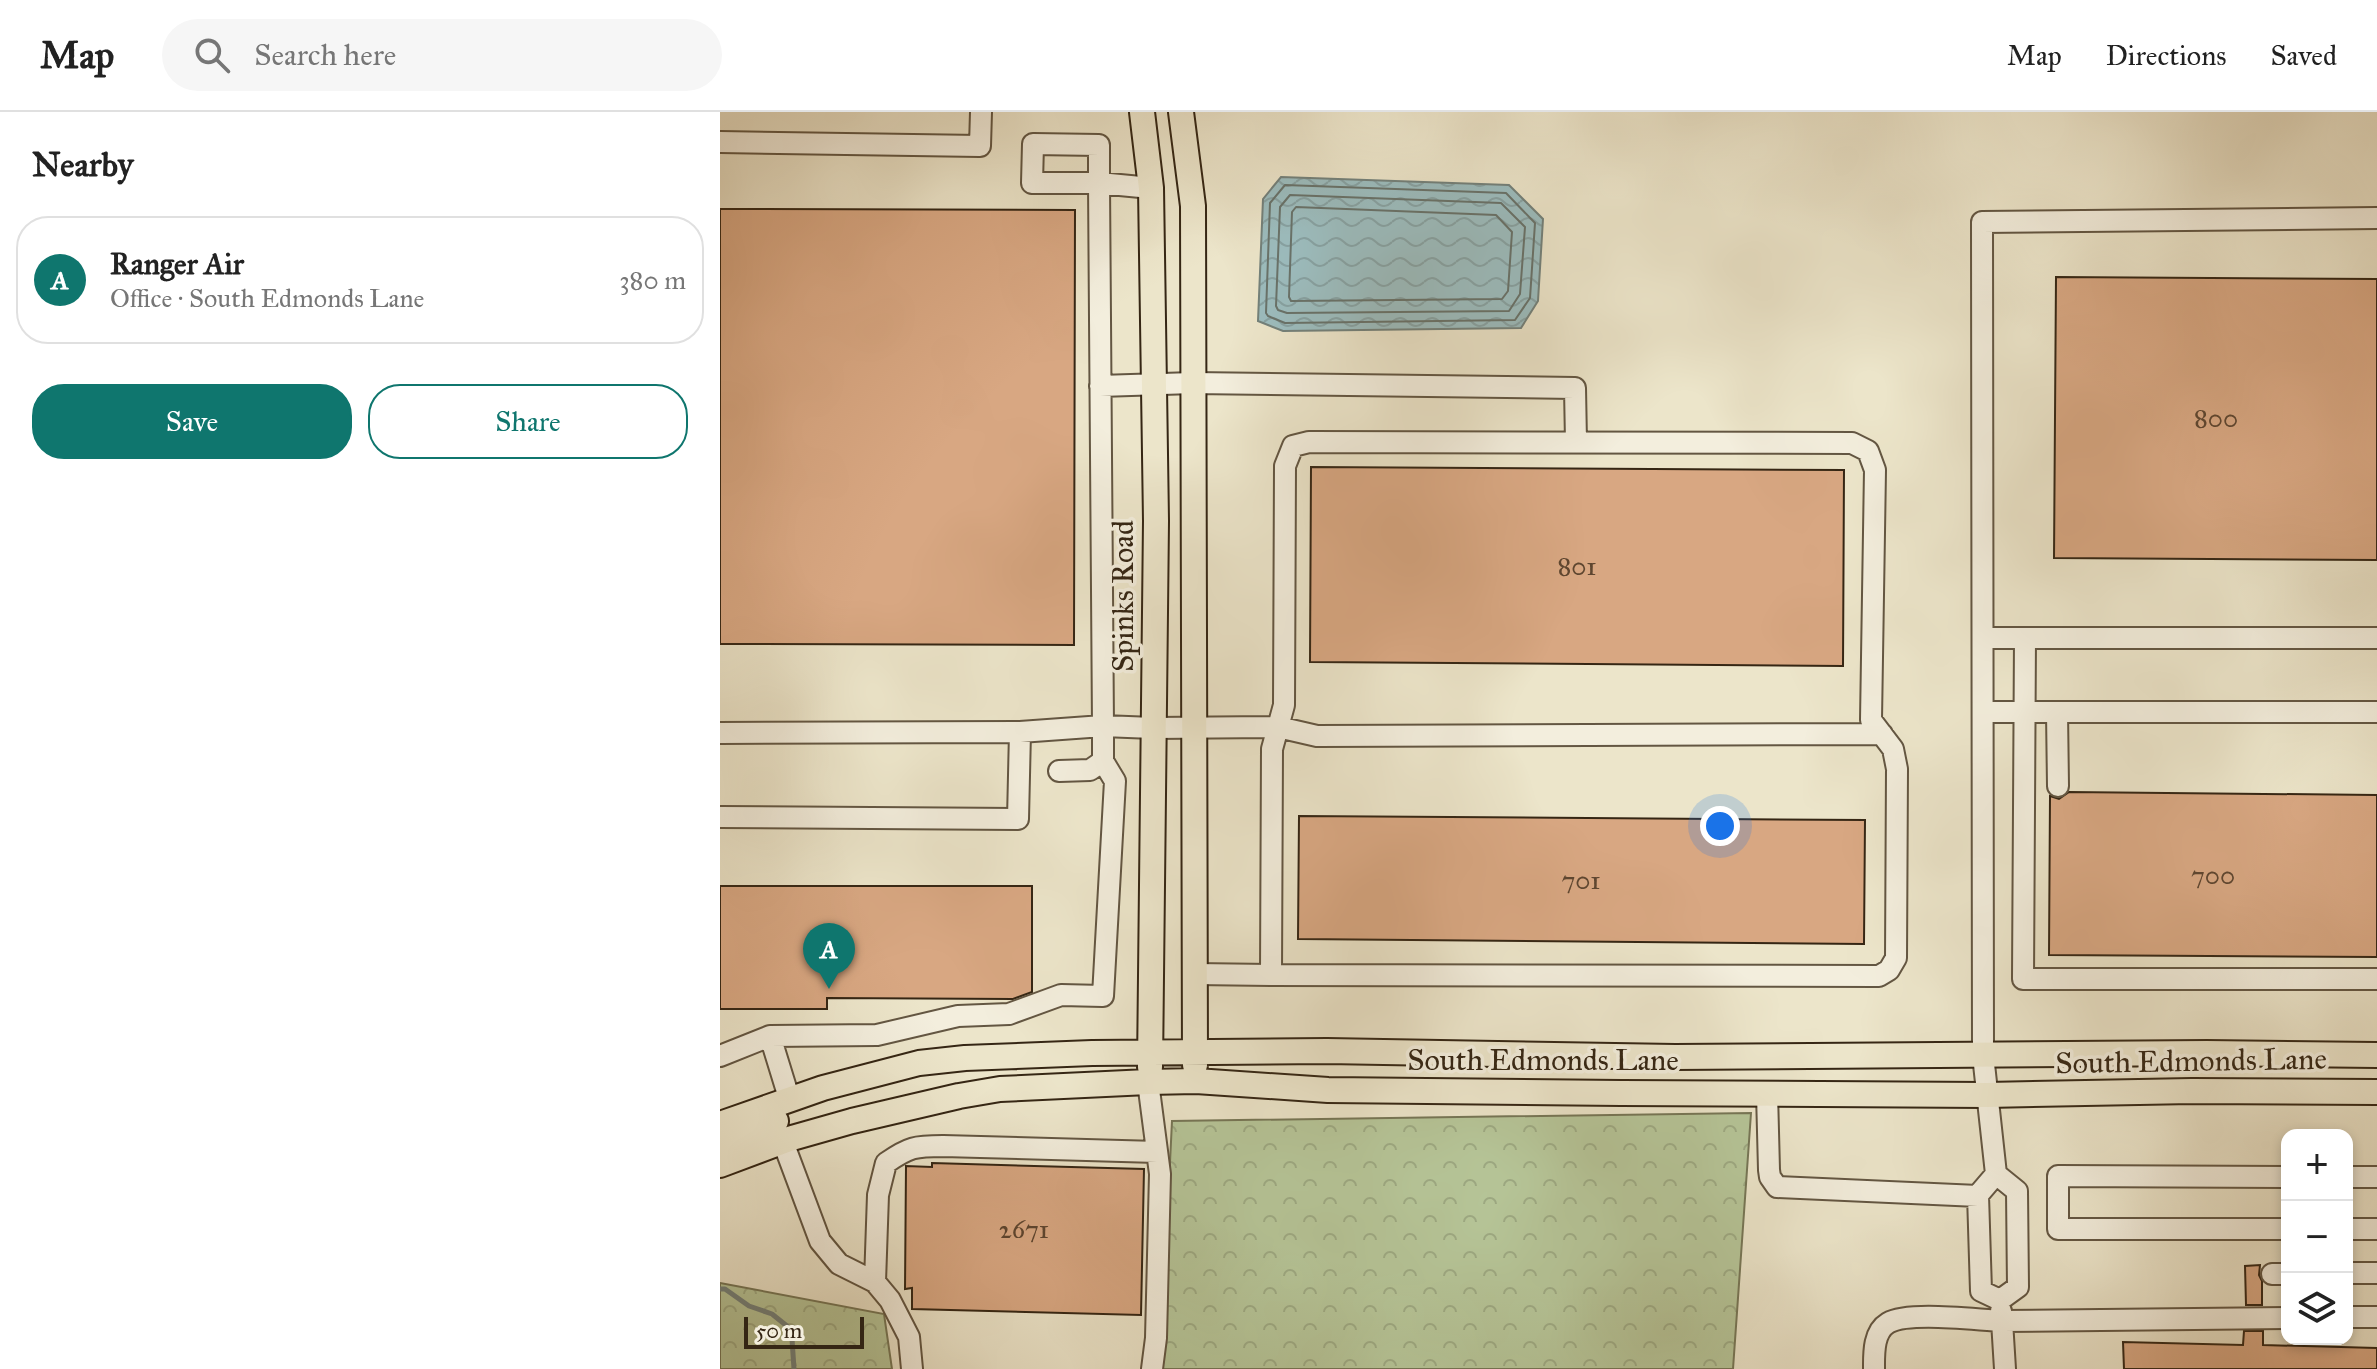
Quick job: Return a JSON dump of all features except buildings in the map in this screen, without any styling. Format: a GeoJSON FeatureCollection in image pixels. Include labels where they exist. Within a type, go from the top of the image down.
{"type":"FeatureCollection","features":[{"type":"Feature","properties":{"kind":"main road","name":"Spinks Road"},"geometry":{"type":"LineString","coordinates":[[1142,112],[1151,188],[1156,535],[1151,1052],[1148,1082]]}},
{"type":"Feature","properties":{"kind":"main road"},"geometry":{"type":"LineString","coordinates":[[1181,112],[1193,206],[1196,1081]]}},
{"type":"Feature","properties":{"kind":"main road","name":"South Edmonds Lane"},"geometry":{"type":"LineString","coordinates":[[720,1124],[823,1088],[919,1063],[965,1058],[1151,1052],[1327,1051],[1675,1057],[2207,1053],[2377,1055]]}},
{"type":"Feature","properties":{"kind":"main road"},"geometry":{"type":"LineString","coordinates":[[1793,1094],[1802,1056]]}},
{"type":"Feature","properties":{"kind":"main road","name":"South Edmonds Lane"},"geometry":{"type":"LineString","coordinates":[[720,1165],[783,1142],[890,1111],[1000,1089],[1148,1082],[1196,1081],[1328,1090],[1793,1094],[2377,1092]]}},
{"type":"Feature","properties":{"kind":"main road"},"geometry":{"type":"LineString","coordinates":[[720,1146],[784,1118],[790,1101]]}},
{"type":"Feature","properties":{"kind":"lane"},"geometry":{"type":"LineString","coordinates":[[720,142],[980,146],[981,112]]}},
{"type":"Feature","properties":{"kind":"lane"},"geometry":{"type":"LineString","coordinates":[[720,1056],[770,1036],[877,1035],[958,1016],[1009,1014],[1061,995],[1103,996],[1115,781],[1103,761],[1099,183],[1151,188]]}},
{"type":"Feature","properties":{"kind":"lane"},"geometry":{"type":"LineString","coordinates":[[2000,1300],[2018,1287],[2017,1191],[1996,1174],[1983,1055],[1982,222],[2377,218]]}},
{"type":"Feature","properties":{"kind":"lane"},"geometry":{"type":"LineString","coordinates":[[1100,386],[1193,383],[1575,388],[1576,442]]}},
{"type":"Feature","properties":{"kind":"lane"},"geometry":{"type":"LineString","coordinates":[[1195,974],[1271,975],[1879,976],[1889,970],[1896,958],[1897,769],[1893,749],[1871,720],[1875,470],[1868,451],[1852,443],[1309,442],[1293,446],[1285,466],[1284,705],[1272,749],[1271,975]]}},
{"type":"Feature","properties":{"kind":"lane"},"geometry":{"type":"LineString","coordinates":[[1984,638],[2377,638]]}},
{"type":"Feature","properties":{"kind":"lane"},"geometry":{"type":"LineString","coordinates":[[2025,638],[2023,979],[2377,979]]}},
{"type":"Feature","properties":{"kind":"lane"},"geometry":{"type":"LineString","coordinates":[[1984,712],[2377,712]]}},
{"type":"Feature","properties":{"kind":"lane"},"geometry":{"type":"LineString","coordinates":[[2057,712],[2058,786]]}},
{"type":"Feature","properties":{"kind":"lane"},"geometry":{"type":"LineString","coordinates":[[720,733],[1020,732],[1103,726],[1278,727],[1317,736],[1882,734]]}},
{"type":"Feature","properties":{"kind":"lane"},"geometry":{"type":"LineString","coordinates":[[720,817],[1018,819],[1020,732]]}},
{"type":"Feature","properties":{"kind":"lane"},"geometry":{"type":"LineString","coordinates":[[1059,771],[1090,770],[1103,761]]}},
{"type":"Feature","properties":{"kind":"lane"},"geometry":{"type":"LineString","coordinates":[[770,1036],[790,1101]]}},
{"type":"Feature","properties":{"kind":"lane"},"geometry":{"type":"LineString","coordinates":[[1148,1082],[1160,1174],[1156,1338],[1152,1369]]}},
{"type":"Feature","properties":{"kind":"lane"},"geometry":{"type":"LineString","coordinates":[[1767,1093],[1769,1170],[1777,1187],[1978,1196]]}},
{"type":"Feature","properties":{"kind":"lane"},"geometry":{"type":"LineString","coordinates":[[783,1142],[820,1241],[839,1264],[875,1282],[890,1300],[909,1337],[912,1369]]}},
{"type":"Feature","properties":{"kind":"lane"},"geometry":{"type":"LineString","coordinates":[[875,1282],[878,1195],[886,1163],[903,1151],[916,1146],[943,1146],[1157,1152]]}},
{"type":"Feature","properties":{"kind":"lane"},"geometry":{"type":"LineString","coordinates":[[1996,1174],[1978,1196],[1981,1291],[2000,1300]]}},
{"type":"Feature","properties":{"kind":"lane"},"geometry":{"type":"LineString","coordinates":[[2281,1177],[2058,1176],[2058,1229],[2281,1229]]}},
{"type":"Feature","properties":{"kind":"lane"},"geometry":{"type":"LineString","coordinates":[[2353,1177],[2377,1177]]}},
{"type":"Feature","properties":{"kind":"lane"},"geometry":{"type":"LineString","coordinates":[[2353,1229],[2377,1229]]}},
{"type":"Feature","properties":{"kind":"lane"},"geometry":{"type":"LineString","coordinates":[[2353,1273],[2377,1273]]}},
{"type":"Feature","properties":{"kind":"lane"},"geometry":{"type":"LineString","coordinates":[[2000,1300],[2005,1369]]}},
{"type":"Feature","properties":{"kind":"lane"},"geometry":{"type":"LineString","coordinates":[[1874,1369],[1874,1346],[1880,1331],[1888,1323],[1910,1317],[2002,1321],[2281,1318]]}},
{"type":"Feature","properties":{"kind":"lane"},"geometry":{"type":"LineString","coordinates":[[2353,1317],[2377,1317]]}},
{"type":"Feature","properties":{"kind":"green space"},"geometry":{"type":"Polygon","coordinates":[[[1751,1113],[1733,1369],[1160,1369],[1172,1121],[1751,1113]]]}},
{"type":"Feature","properties":{"kind":"green space"},"geometry":{"type":"Polygon","coordinates":[[[720,1283],[884,1314],[892,1369],[720,1369],[720,1283]]]}},
{"type":"Feature","properties":{"kind":"water"},"geometry":{"type":"Polygon","coordinates":[[[1281,177],[1509,185],[1543,219],[1538,301],[1521,328],[1283,331],[1258,321],[1263,199],[1281,177]]]}},
{"type":"Feature","properties":{"kind":"waterway"},"geometry":{"type":"LineString","coordinates":[[720,1289],[725,1289],[749,1306],[772,1314],[787,1326],[792,1339],[794,1369]]}},
{"type":"Feature","properties":{"kind":"place","name":"Ranger Air"},"geometry":{"type":"Point","coordinates":[829,989]}}]}
